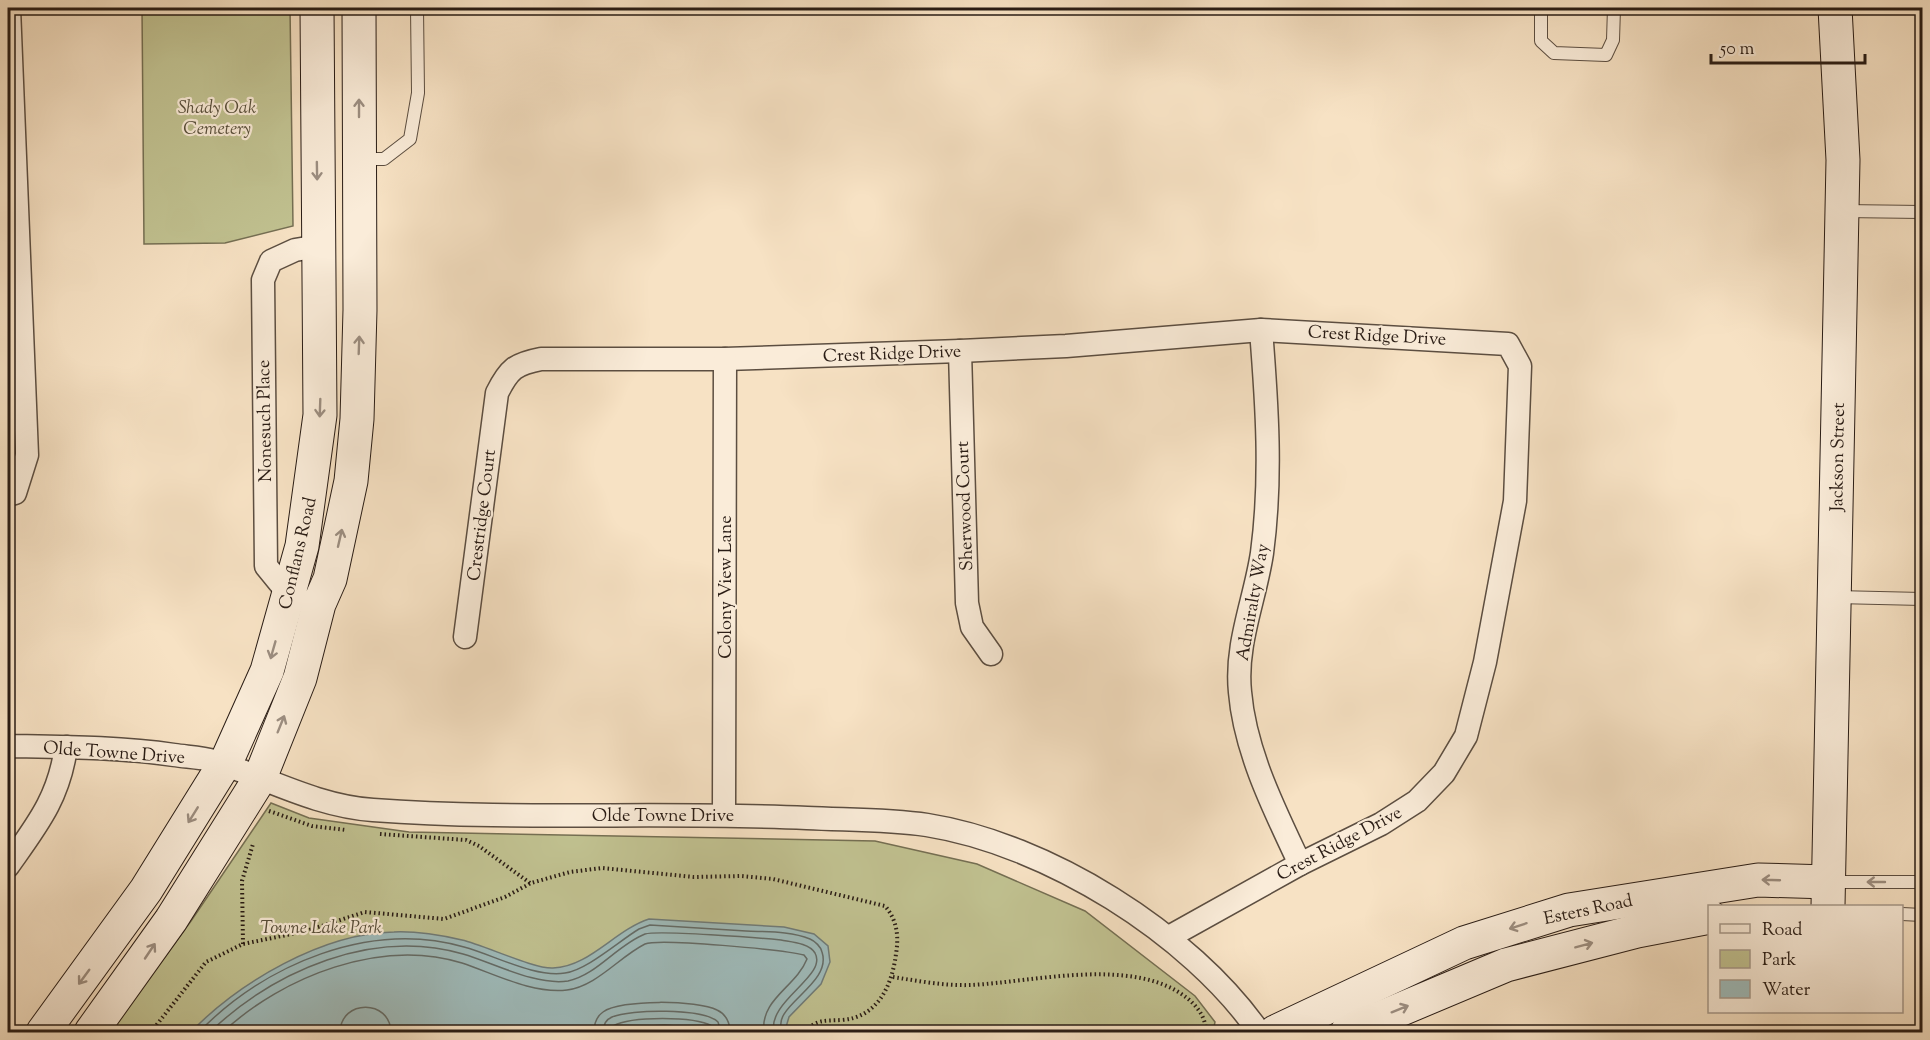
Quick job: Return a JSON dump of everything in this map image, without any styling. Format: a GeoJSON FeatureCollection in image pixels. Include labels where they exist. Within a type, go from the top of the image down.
{"type":"FeatureCollection","features":[{"type":"Feature","properties":{"kind":"main road","name":"Conflans Road"},"geometry":{"type":"LineString","coordinates":[[44,1032],[146,890],[224,765],[267,671],[302,546],[320,415],[317,8]]}},
{"type":"Feature","properties":{"kind":"main road","name":"Conflans Road"},"geometry":{"type":"LineString","coordinates":[[91,1032],[176,912],[260,778],[300,678],[319,604],[330,579],[351,481],[357,419],[360,310],[359,8]]}},
{"type":"Feature","properties":{"kind":"main road","name":"Jackson Street"},"geometry":{"type":"LineString","coordinates":[[1828,894],[1843,160],[1834,8]]}},
{"type":"Feature","properties":{"kind":"main road","name":"Esters Road"},"geometry":{"type":"LineString","coordinates":[[1275,1032],[1464,943],[1569,910],[1758,880],[1828,894]]}},
{"type":"Feature","properties":{"kind":"main road","name":"Esters Road"},"geometry":{"type":"LineString","coordinates":[[1347,1032],[1506,965],[1637,931],[1708,917]]}},
{"type":"Feature","properties":{"kind":"street"},"geometry":{"type":"LineString","coordinates":[[9,8],[27,455],[11,494]]}},
{"type":"Feature","properties":{"kind":"street","name":"Nonesuch Place"},"geometry":{"type":"LineString","coordinates":[[288,593],[266,566],[263,280],[271,261],[296,250],[319,246]]}},
{"type":"Feature","properties":{"kind":"street","name":"Crest Ridge Drive"},"geometry":{"type":"LineString","coordinates":[[497,393],[506,375],[521,363],[541,360],[725,359],[960,351],[1066,346],[1261,330],[1508,344],[1520,366],[1515,501],[1485,662],[1466,736],[1444,773],[1417,801],[1381,824],[1300,864],[1169,937]]}},
{"type":"Feature","properties":{"kind":"street","name":"Admiralty Way"},"geometry":{"type":"LineString","coordinates":[[1261,330],[1268,422],[1268,494],[1261,556],[1246,618],[1239,668],[1240,693],[1258,767],[1272,804],[1300,864]]}},
{"type":"Feature","properties":{"kind":"street","name":"Sherwood Court"},"geometry":{"type":"LineString","coordinates":[[960,351],[967,603],[972,627],[991,654]]}},
{"type":"Feature","properties":{"kind":"street","name":"Colony View Lane"},"geometry":{"type":"LineString","coordinates":[[724,814],[725,359]]}},
{"type":"Feature","properties":{"kind":"street","name":"Crestridge Court"},"geometry":{"type":"LineString","coordinates":[[465,638],[497,393]]}},
{"type":"Feature","properties":{"kind":"street"},"geometry":{"type":"LineString","coordinates":[[288,593],[319,604]]}},
{"type":"Feature","properties":{"kind":"street","name":"Olde Towne Drive"},"geometry":{"type":"LineString","coordinates":[[8,746],[144,750],[212,760],[305,796],[368,810],[479,815],[724,814],[907,823],[960,832],[1024,854],[1070,874],[1169,937],[1238,1003],[1258,1032]]}},
{"type":"Feature","properties":{"kind":"street"},"geometry":{"type":"LineString","coordinates":[[8,866],[45,815],[58,788],[66,747]]}},
{"type":"Feature","properties":{"kind":"lane"},"geometry":{"type":"LineString","coordinates":[[360,159],[384,159],[410,139],[418,93],[417,8]]}},
{"type":"Feature","properties":{"kind":"lane"},"geometry":{"type":"LineString","coordinates":[[1032,8],[1092,8]]}},
{"type":"Feature","properties":{"kind":"lane"},"geometry":{"type":"LineString","coordinates":[[1541,8],[1541,41],[1554,53],[1606,55],[1613,40],[1614,8]]}},
{"type":"Feature","properties":{"kind":"lane"},"geometry":{"type":"LineString","coordinates":[[1842,211],[1923,212]]}},
{"type":"Feature","properties":{"kind":"lane"},"geometry":{"type":"LineString","coordinates":[[1835,597],[1923,599]]}},
{"type":"Feature","properties":{"kind":"lane","name":"Esters Road"},"geometry":{"type":"LineString","coordinates":[[1828,894],[1923,882]]}},
{"type":"Feature","properties":{"kind":"lane"},"geometry":{"type":"LineString","coordinates":[[1903,914],[1923,915]]}},
{"type":"Feature","properties":{"kind":"path"},"geometry":{"type":"LineString","coordinates":[[266,817],[268,811],[312,826],[356,831]]}},
{"type":"Feature","properties":{"kind":"path"},"geometry":{"type":"LineString","coordinates":[[378,834],[466,840],[479,846],[531,883]]}},
{"type":"Feature","properties":{"kind":"path"},"geometry":{"type":"LineString","coordinates":[[243,944],[242,881],[254,840]]}},
{"type":"Feature","properties":{"kind":"path"},"geometry":{"type":"LineString","coordinates":[[151,1032],[206,962],[243,944],[306,931],[365,912],[444,919],[495,901],[531,883],[570,872],[602,868],[694,877],[741,876],[773,879],[885,906],[895,917],[898,945],[893,976],[885,996],[867,1011],[843,1020],[826,1018],[814,1022],[804,1032]]}},
{"type":"Feature","properties":{"kind":"path"},"geometry":{"type":"LineString","coordinates":[[893,976],[968,985],[1020,982],[1072,975],[1153,980],[1177,990],[1196,1005],[1206,1023],[1206,1032]]}},
{"type":"Feature","properties":{"kind":"green space","name":"Shady Oak Cemetery"},"geometry":{"type":"Polygon","coordinates":[[[142,8],[290,8],[293,226],[225,243],[144,244],[142,8]]]}},
{"type":"Feature","properties":{"kind":"green space","name":"Towne Lake Park"},"geometry":{"type":"Polygon","coordinates":[[[271,803],[309,818],[409,832],[875,841],[977,864],[1085,911],[1195,996],[1215,1022],[1213,1032],[109,1032],[191,921],[271,803]]]}},
{"type":"Feature","properties":{"kind":"water"},"geometry":{"type":"Polygon","coordinates":[[[649,919],[784,927],[814,934],[828,946],[830,962],[821,984],[789,1017],[786,1027],[791,1032],[715,1032],[701,1028],[664,1025],[624,1028],[608,1032],[378,1032],[364,1029],[360,1032],[191,1032],[233,995],[258,979],[311,951],[339,941],[394,932],[428,934],[462,940],[534,965],[553,968],[566,966],[590,955],[625,931],[649,919]]]}}]}
